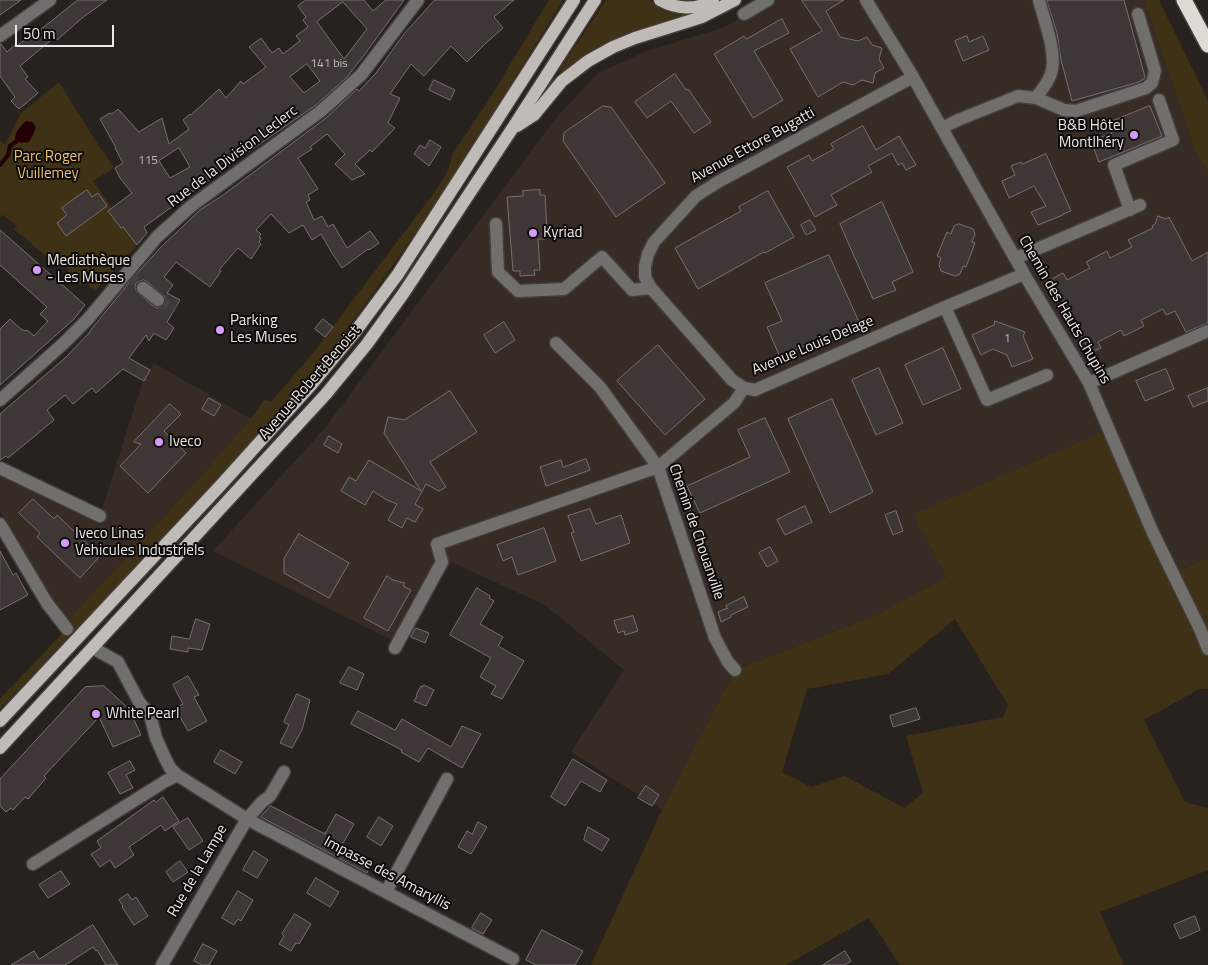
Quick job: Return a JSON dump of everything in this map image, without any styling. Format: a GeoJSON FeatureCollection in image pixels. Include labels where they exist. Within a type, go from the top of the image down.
{"type":"FeatureCollection","features":[{"type":"Feature","properties":{"kind":"highway"},"geometry":{"type":"LineString","coordinates":[[1184,0],[1208,45]]}},
{"type":"Feature","properties":{"kind":"main road","name":"Avenue Robert Benoist"},"geometry":{"type":"LineString","coordinates":[[0,721],[226,479],[312,384],[355,332],[398,274],[574,0]]}},
{"type":"Feature","properties":{"kind":"main road","name":"Avenue Robert Benoist"},"geometry":{"type":"LineString","coordinates":[[0,748],[326,394],[367,344],[404,294],[595,0]]}},
{"type":"Feature","properties":{"kind":"main road"},"geometry":{"type":"LineString","coordinates":[[660,0],[668,5],[686,8],[713,0]]}},
{"type":"Feature","properties":{"kind":"main road"},"geometry":{"type":"LineString","coordinates":[[512,129],[534,115],[562,81],[588,61],[613,47],[635,38],[702,18],[736,0]]}},
{"type":"Feature","properties":{"kind":"street"},"geometry":{"type":"LineString","coordinates":[[0,36],[50,0]]}},
{"type":"Feature","properties":{"kind":"street","name":"Rue de la Division Leclerc"},"geometry":{"type":"LineString","coordinates":[[0,400],[88,319],[157,237],[190,207],[321,111],[361,75],[418,0]]}},
{"type":"Feature","properties":{"kind":"street"},"geometry":{"type":"LineString","coordinates":[[744,14],[768,0]]}},
{"type":"Feature","properties":{"kind":"street","name":"Chemin des Hauts Chupins"},"geometry":{"type":"LineString","coordinates":[[866,0],[942,128],[1024,274],[1090,383],[1153,533],[1208,648]]}},
{"type":"Feature","properties":{"kind":"street"},"geometry":{"type":"LineString","coordinates":[[1036,98],[1047,83],[1052,70],[1052,46],[1038,0]]}},
{"type":"Feature","properties":{"kind":"street"},"geometry":{"type":"LineString","coordinates":[[942,128],[1018,96],[1036,98],[1064,110],[1076,110],[1146,88],[1152,84],[1155,71],[1138,14]]}},
{"type":"Feature","properties":{"kind":"street","name":"Avenue Ettore Bugatti"},"geometry":{"type":"LineString","coordinates":[[744,388],[732,380],[651,288],[645,277],[645,266],[654,242],[696,196],[718,182],[913,78]]}},
{"type":"Feature","properties":{"kind":"street"},"geometry":{"type":"LineString","coordinates":[[1016,258],[1135,207],[1114,165],[1173,140],[1159,100]]}},
{"type":"Feature","properties":{"kind":"street"},"geometry":{"type":"LineString","coordinates":[[496,224],[498,272],[518,291],[564,288],[602,257],[632,290],[651,288]]}},
{"type":"Feature","properties":{"kind":"street","name":"Avenue Louis Delage"},"geometry":{"type":"LineString","coordinates":[[395,648],[442,562],[437,544],[658,467],[734,403],[744,388],[755,390],[1024,274]]}},
{"type":"Feature","properties":{"kind":"street"},"geometry":{"type":"LineString","coordinates":[[143,288],[158,300]]}},
{"type":"Feature","properties":{"kind":"street"},"geometry":{"type":"LineString","coordinates":[[945,307],[987,400],[1047,374]]}},
{"type":"Feature","properties":{"kind":"street"},"geometry":{"type":"LineString","coordinates":[[1090,383],[1208,331]]}},
{"type":"Feature","properties":{"kind":"street","name":"Chemin de Chouanville"},"geometry":{"type":"LineString","coordinates":[[556,343],[600,387],[658,467],[715,638],[728,662],[735,670]]}},
{"type":"Feature","properties":{"kind":"street"},"geometry":{"type":"LineString","coordinates":[[0,468],[100,516]]}},
{"type":"Feature","properties":{"kind":"street"},"geometry":{"type":"LineString","coordinates":[[0,524],[47,603],[67,628]]}},
{"type":"Feature","properties":{"kind":"street","name":"Rue de la Lampe"},"geometry":{"type":"LineString","coordinates":[[93,648],[118,662],[139,702],[150,715],[156,738],[170,768],[176,775],[246,819],[162,965]]}},
{"type":"Feature","properties":{"kind":"street"},"geometry":{"type":"LineString","coordinates":[[246,819],[270,796],[284,772]]}},
{"type":"Feature","properties":{"kind":"street"},"geometry":{"type":"LineString","coordinates":[[33,864],[176,775]]}},
{"type":"Feature","properties":{"kind":"street"},"geometry":{"type":"LineString","coordinates":[[386,892],[447,779]]}},
{"type":"Feature","properties":{"kind":"street","name":"Impasse des Amaryllis"},"geometry":{"type":"LineString","coordinates":[[246,819],[513,959]]}},
{"type":"Feature","properties":{"kind":"shaded area"},"geometry":{"type":"Polygon","coordinates":[[[768,0],[1144,0],[1195,150],[1208,174],[1208,558],[1182,569],[1172,571],[1104,431],[915,514],[946,577],[874,616],[735,670],[662,810],[571,752],[624,670],[545,605],[451,562],[404,646],[213,551],[325,428],[555,119],[598,73],[647,51],[725,27],[768,0]]]}},
{"type":"Feature","properties":{"kind":"shaded area"},"geometry":{"type":"Polygon","coordinates":[[[26,121],[32,122],[36,127],[33,135],[29,142],[18,142],[15,140],[16,134],[26,121]]]}},
{"type":"Feature","properties":{"kind":"shaded area"},"geometry":{"type":"Polygon","coordinates":[[[154,363],[251,419],[69,619],[58,609],[0,512],[0,473],[100,516],[143,381],[154,363]]]}},
{"type":"Feature","properties":{"kind":"green space"},"geometry":{"type":"Polygon","coordinates":[[[549,0],[563,0],[445,188],[383,280],[316,368],[270,421],[120,583],[0,709],[0,699],[72,623],[69,619],[180,499],[249,421],[264,400],[271,402],[313,353],[433,194],[447,171],[452,155],[490,98],[549,0]]]}},
{"type":"Feature","properties":{"kind":"green space"},"geometry":{"type":"Polygon","coordinates":[[[606,0],[650,0],[657,6],[678,13],[695,13],[709,8],[720,0],[729,0],[565,74],[561,73],[560,69],[606,0]]]}},
{"type":"Feature","properties":{"kind":"green space"},"geometry":{"type":"Polygon","coordinates":[[[1144,0],[1159,0],[1208,101],[1208,174],[1195,150],[1144,0]]]}},
{"type":"Feature","properties":{"kind":"green space","name":"Parc Roger Vuillemey"},"geometry":{"type":"Polygon","coordinates":[[[59,82],[114,168],[93,181],[112,208],[115,221],[121,228],[123,227],[137,245],[95,291],[84,282],[81,285],[66,273],[69,270],[62,264],[60,268],[14,229],[17,226],[3,215],[0,217],[0,141],[5,145],[21,113],[59,82]]]}},
{"type":"Feature","properties":{"kind":"green space"},"geometry":{"type":"Polygon","coordinates":[[[1104,431],[1171,571],[1182,569],[1208,558],[1208,689],[1199,689],[1144,720],[1185,802],[1208,808],[1208,870],[1100,912],[1124,965],[900,965],[869,918],[786,965],[591,965],[662,810],[735,670],[874,616],[946,577],[914,514],[1104,431]],[[955,619],[888,674],[807,689],[782,772],[811,787],[845,776],[904,808],[923,793],[906,736],[1003,717],[1008,705],[955,619]]]}},
{"type":"Feature","properties":{"kind":"building"},"geometry":{"type":"Polygon","coordinates":[[[0,0],[21,0],[0,15],[0,0]]]}},
{"type":"Feature","properties":{"kind":"building"},"geometry":{"type":"Polygon","coordinates":[[[78,0],[107,0],[82,18],[57,40],[55,37],[20,66],[28,77],[25,79],[38,93],[19,109],[11,101],[15,97],[0,76],[0,44],[7,52],[15,45],[16,47],[78,0]]]}},
{"type":"Feature","properties":{"kind":"building"},"geometry":{"type":"Polygon","coordinates":[[[306,0],[364,0],[373,11],[386,0],[404,0],[347,77],[316,105],[144,227],[147,233],[137,245],[108,211],[132,193],[115,168],[123,163],[100,119],[118,109],[139,132],[162,118],[169,144],[189,129],[183,120],[219,89],[226,98],[241,81],[243,84],[266,67],[249,47],[261,38],[272,53],[279,48],[283,54],[300,41],[296,36],[308,27],[303,20],[306,17],[298,6],[306,0]],[[343,2],[317,22],[344,59],[367,29],[343,2]],[[307,64],[290,77],[304,93],[320,81],[307,64]],[[179,148],[159,161],[170,178],[190,167],[179,148]]]}},
{"type":"Feature","properties":{"kind":"building"},"geometry":{"type":"Polygon","coordinates":[[[435,0],[514,0],[494,17],[503,28],[467,62],[451,46],[424,76],[411,64],[390,94],[400,98],[388,123],[395,128],[372,152],[370,150],[355,164],[365,174],[352,180],[335,164],[345,154],[327,134],[310,147],[312,149],[298,158],[318,189],[308,195],[310,200],[306,202],[314,220],[322,216],[328,227],[333,224],[347,248],[370,231],[379,243],[342,268],[321,234],[312,240],[303,225],[289,233],[271,214],[256,230],[261,234],[259,242],[261,244],[251,259],[238,248],[219,270],[221,271],[210,287],[176,262],[164,277],[173,285],[167,293],[180,300],[167,322],[174,328],[166,340],[154,333],[149,341],[146,335],[129,358],[150,370],[144,381],[123,369],[96,393],[92,388],[73,404],[65,395],[47,410],[54,420],[8,458],[6,456],[0,460],[0,414],[65,358],[90,332],[133,278],[160,248],[200,210],[326,118],[357,89],[359,91],[376,73],[404,34],[435,0]],[[144,280],[136,283],[136,291],[153,306],[161,307],[166,302],[165,297],[144,280]]]}},
{"type":"Feature","properties":{"kind":"building"},"geometry":{"type":"Polygon","coordinates":[[[802,0],[844,0],[826,11],[840,37],[858,41],[867,37],[872,45],[882,48],[879,59],[884,68],[875,73],[873,83],[862,80],[853,85],[843,82],[818,97],[790,49],[822,31],[802,0]]]}},
{"type":"Feature","properties":{"kind":"building"},"geometry":{"type":"Polygon","coordinates":[[[1047,0],[1124,0],[1145,78],[1139,82],[1072,101],[1061,60],[1057,33],[1047,0]]]}},
{"type":"Feature","properties":{"kind":"building"},"geometry":{"type":"Polygon","coordinates":[[[782,19],[789,33],[754,51],[783,100],[753,118],[714,54],[744,36],[746,39],[782,19]]]}},
{"type":"Feature","properties":{"kind":"building"},"geometry":{"type":"Polygon","coordinates":[[[967,36],[969,42],[983,36],[989,50],[963,61],[955,41],[967,36]]]}},
{"type":"Feature","properties":{"kind":"building"},"geometry":{"type":"Polygon","coordinates":[[[675,74],[711,122],[694,133],[671,101],[647,118],[635,102],[675,74]]]}},
{"type":"Feature","properties":{"kind":"building"},"geometry":{"type":"Polygon","coordinates":[[[434,80],[455,90],[450,100],[429,90],[434,80]]]}},
{"type":"Feature","properties":{"kind":"building"},"geometry":{"type":"Polygon","coordinates":[[[603,106],[611,107],[665,183],[616,217],[563,141],[564,133],[603,106]]]}},
{"type":"Feature","properties":{"kind":"building","name":"B&B Hôtel Montlhéry"},"geometry":{"type":"Polygon","coordinates":[[[1150,106],[1162,136],[1099,162],[1091,141],[1112,133],[1108,123],[1150,106]]]}},
{"type":"Feature","properties":{"kind":"building"},"geometry":{"type":"Polygon","coordinates":[[[863,126],[876,150],[899,136],[916,165],[906,170],[902,163],[898,165],[892,153],[868,166],[872,172],[831,195],[837,205],[815,217],[787,167],[809,155],[812,161],[834,149],[831,144],[863,126]]]}},
{"type":"Feature","properties":{"kind":"building"},"geometry":{"type":"Polygon","coordinates":[[[430,140],[441,147],[429,166],[414,154],[420,145],[425,148],[430,140]]]}},
{"type":"Feature","properties":{"kind":"building"},"geometry":{"type":"Polygon","coordinates":[[[1046,154],[1071,211],[1038,225],[1031,212],[1046,206],[1034,186],[1009,198],[1002,181],[1015,175],[1011,166],[1021,162],[1022,164],[1046,154]]]}},
{"type":"Feature","properties":{"kind":"building"},"geometry":{"type":"Polygon","coordinates":[[[87,190],[92,197],[98,193],[107,206],[66,236],[57,223],[67,215],[62,208],[87,190]]]}},
{"type":"Feature","properties":{"kind":"building","name":"Kyriad"},"geometry":{"type":"Polygon","coordinates":[[[540,190],[540,195],[545,195],[547,231],[544,232],[545,239],[538,239],[540,270],[534,270],[535,275],[520,276],[520,271],[513,271],[507,197],[523,196],[523,191],[540,190]]]}},
{"type":"Feature","properties":{"kind":"building"},"geometry":{"type":"Polygon","coordinates":[[[768,191],[794,237],[698,289],[675,248],[741,211],[739,207],[768,191]]]}},
{"type":"Feature","properties":{"kind":"building"},"geometry":{"type":"Polygon","coordinates":[[[882,202],[913,272],[892,282],[896,290],[873,299],[840,224],[882,202]]]}},
{"type":"Feature","properties":{"kind":"building"},"geometry":{"type":"Polygon","coordinates":[[[1158,216],[1166,219],[1169,217],[1192,261],[1208,252],[1208,323],[1186,332],[1175,311],[1166,315],[1163,309],[1141,320],[1144,326],[1124,336],[1121,330],[1098,342],[1101,348],[1090,353],[1052,279],[1063,273],[1067,280],[1090,268],[1086,262],[1107,251],[1110,258],[1132,247],[1128,240],[1153,228],[1152,226],[1155,224],[1158,216]]]}},
{"type":"Feature","properties":{"kind":"building"},"geometry":{"type":"Polygon","coordinates":[[[810,220],[816,230],[806,235],[801,225],[810,220]]]}},
{"type":"Feature","properties":{"kind":"building"},"geometry":{"type":"Polygon","coordinates":[[[959,224],[973,229],[975,234],[972,242],[975,243],[966,267],[963,266],[960,274],[955,276],[941,271],[939,265],[941,258],[937,256],[947,232],[951,234],[954,226],[959,224]]]}},
{"type":"Feature","properties":{"kind":"building"},"geometry":{"type":"Polygon","coordinates":[[[0,230],[85,305],[74,319],[0,385],[0,329],[10,319],[22,330],[28,331],[34,336],[48,321],[40,314],[47,307],[0,265],[0,230]]]}},
{"type":"Feature","properties":{"kind":"building"},"geometry":{"type":"Polygon","coordinates":[[[829,255],[859,322],[780,357],[767,327],[782,321],[765,283],[829,255]]]}},
{"type":"Feature","properties":{"kind":"building"},"geometry":{"type":"Polygon","coordinates":[[[323,319],[333,327],[325,337],[315,329],[323,319]]]}},
{"type":"Feature","properties":{"kind":"building"},"geometry":{"type":"Polygon","coordinates":[[[995,321],[1025,332],[1023,336],[1033,359],[1012,367],[1007,355],[993,349],[981,355],[972,335],[994,325],[995,321]]]}},
{"type":"Feature","properties":{"kind":"building"},"geometry":{"type":"Polygon","coordinates":[[[504,322],[515,340],[495,353],[484,335],[504,322]]]}},
{"type":"Feature","properties":{"kind":"building"},"geometry":{"type":"Polygon","coordinates":[[[658,345],[705,399],[665,435],[617,381],[658,345]]]}},
{"type":"Feature","properties":{"kind":"building"},"geometry":{"type":"Polygon","coordinates":[[[943,348],[961,389],[923,405],[905,365],[943,348]]]}},
{"type":"Feature","properties":{"kind":"building"},"geometry":{"type":"Polygon","coordinates":[[[879,368],[903,423],[876,435],[852,380],[879,368]]]}},
{"type":"Feature","properties":{"kind":"building"},"geometry":{"type":"Polygon","coordinates":[[[1166,369],[1174,389],[1145,401],[1136,381],[1166,369]]]}},
{"type":"Feature","properties":{"kind":"building"},"geometry":{"type":"Polygon","coordinates":[[[1208,388],[1208,401],[1193,407],[1188,396],[1208,388]]]}},
{"type":"Feature","properties":{"kind":"building"},"geometry":{"type":"Polygon","coordinates":[[[450,391],[477,432],[430,462],[446,487],[439,491],[426,484],[415,504],[423,509],[415,522],[407,518],[402,528],[388,520],[397,504],[373,491],[365,505],[341,491],[349,477],[356,481],[369,460],[421,491],[384,433],[388,417],[404,420],[450,391]]]}},
{"type":"Feature","properties":{"kind":"building"},"geometry":{"type":"Polygon","coordinates":[[[209,398],[221,405],[214,416],[202,409],[209,398]]]}},
{"type":"Feature","properties":{"kind":"building"},"geometry":{"type":"Polygon","coordinates":[[[832,399],[873,492],[830,513],[788,419],[832,399]]]}},
{"type":"Feature","properties":{"kind":"building","name":"Iveco"},"geometry":{"type":"Polygon","coordinates":[[[170,404],[181,414],[164,431],[186,453],[148,493],[120,466],[141,444],[134,442],[170,404]]]}},
{"type":"Feature","properties":{"kind":"building"},"geometry":{"type":"Polygon","coordinates":[[[765,418],[790,472],[700,513],[687,486],[750,457],[738,430],[765,418]]]}},
{"type":"Feature","properties":{"kind":"building"},"geometry":{"type":"Polygon","coordinates":[[[329,436],[342,444],[338,453],[324,445],[329,436]]]}},
{"type":"Feature","properties":{"kind":"building"},"geometry":{"type":"Polygon","coordinates":[[[586,459],[590,470],[546,486],[540,467],[561,460],[563,467],[586,459]]]}},
{"type":"Feature","properties":{"kind":"building","name":"Iveco Linas Vehicules Industriels"},"geometry":{"type":"Polygon","coordinates":[[[33,499],[54,519],[57,515],[100,556],[80,578],[37,537],[40,533],[19,513],[33,499]]]}},
{"type":"Feature","properties":{"kind":"building"},"geometry":{"type":"Polygon","coordinates":[[[805,506],[812,522],[785,535],[777,520],[805,506]]]}},
{"type":"Feature","properties":{"kind":"building"},"geometry":{"type":"Polygon","coordinates":[[[590,509],[596,524],[621,515],[630,543],[581,561],[571,533],[574,532],[568,516],[590,509]]]}},
{"type":"Feature","properties":{"kind":"building"},"geometry":{"type":"Polygon","coordinates":[[[896,511],[903,531],[893,535],[885,515],[896,511]]]}},
{"type":"Feature","properties":{"kind":"building"},"geometry":{"type":"Polygon","coordinates":[[[544,528],[556,561],[518,575],[512,557],[503,561],[497,545],[544,528]]]}},
{"type":"Feature","properties":{"kind":"building"},"geometry":{"type":"Polygon","coordinates":[[[299,534],[349,563],[329,598],[284,573],[284,559],[299,534]]]}},
{"type":"Feature","properties":{"kind":"building"},"geometry":{"type":"Polygon","coordinates":[[[770,547],[778,561],[767,567],[759,553],[770,547]]]}},
{"type":"Feature","properties":{"kind":"building"},"geometry":{"type":"Polygon","coordinates":[[[0,551],[13,575],[16,573],[28,595],[0,610],[0,551]]]}},
{"type":"Feature","properties":{"kind":"building"},"geometry":{"type":"Polygon","coordinates":[[[387,576],[393,580],[405,583],[403,586],[411,590],[388,631],[364,618],[387,576]]]}},
{"type":"Feature","properties":{"kind":"building"},"geometry":{"type":"Polygon","coordinates":[[[477,588],[490,596],[489,598],[494,601],[480,624],[503,637],[498,646],[524,661],[502,699],[491,694],[496,686],[480,677],[491,658],[450,635],[477,588]]]}},
{"type":"Feature","properties":{"kind":"building"},"geometry":{"type":"Polygon","coordinates":[[[744,597],[748,607],[721,622],[718,612],[728,609],[726,606],[744,597]]]}},
{"type":"Feature","properties":{"kind":"building"},"geometry":{"type":"Polygon","coordinates":[[[633,616],[638,631],[625,635],[624,631],[618,633],[614,621],[633,616]]]}},
{"type":"Feature","properties":{"kind":"building"},"geometry":{"type":"Polygon","coordinates":[[[196,619],[210,624],[202,650],[188,648],[188,652],[170,649],[172,636],[189,639],[196,619]]]}},
{"type":"Feature","properties":{"kind":"building"},"geometry":{"type":"Polygon","coordinates":[[[416,628],[429,633],[425,643],[411,637],[416,628]]]}},
{"type":"Feature","properties":{"kind":"building"},"geometry":{"type":"Polygon","coordinates":[[[349,667],[364,674],[357,690],[340,683],[349,667]]]}},
{"type":"Feature","properties":{"kind":"building"},"geometry":{"type":"Polygon","coordinates":[[[188,676],[199,695],[194,697],[207,721],[188,731],[175,708],[183,704],[173,685],[188,676]]]}},
{"type":"Feature","properties":{"kind":"building"},"geometry":{"type":"Polygon","coordinates":[[[424,685],[434,690],[426,706],[414,701],[421,686],[424,685]]]}},
{"type":"Feature","properties":{"kind":"building"},"geometry":{"type":"Polygon","coordinates":[[[104,686],[129,709],[141,735],[113,747],[99,717],[44,776],[46,778],[28,799],[25,797],[13,810],[11,808],[6,812],[0,806],[0,779],[85,687],[104,686]]]}},
{"type":"Feature","properties":{"kind":"building"},"geometry":{"type":"Polygon","coordinates":[[[297,694],[310,700],[302,730],[292,748],[280,743],[289,725],[284,722],[297,694]]]}},
{"type":"Feature","properties":{"kind":"building"},"geometry":{"type":"Polygon","coordinates":[[[916,708],[920,719],[893,727],[890,716],[916,708]]]}},
{"type":"Feature","properties":{"kind":"building"},"geometry":{"type":"Polygon","coordinates":[[[358,711],[395,730],[402,719],[451,747],[462,726],[481,734],[462,768],[428,748],[419,762],[401,752],[402,750],[351,724],[358,711]]]}},
{"type":"Feature","properties":{"kind":"building"},"geometry":{"type":"Polygon","coordinates":[[[221,750],[242,762],[235,774],[214,762],[221,750]]]}},
{"type":"Feature","properties":{"kind":"building"},"geometry":{"type":"Polygon","coordinates":[[[573,759],[607,780],[600,792],[581,781],[565,806],[551,797],[573,759]]]}},
{"type":"Feature","properties":{"kind":"building"},"geometry":{"type":"Polygon","coordinates":[[[130,761],[135,770],[126,775],[133,788],[120,794],[108,773],[130,761]]]}},
{"type":"Feature","properties":{"kind":"building"},"geometry":{"type":"Polygon","coordinates":[[[646,786],[659,795],[652,806],[638,798],[646,786]]]}},
{"type":"Feature","properties":{"kind":"building"},"geometry":{"type":"Polygon","coordinates":[[[163,797],[179,821],[165,831],[161,825],[129,847],[134,855],[115,868],[110,860],[100,867],[91,854],[101,848],[97,841],[154,800],[156,802],[163,797]]]}},
{"type":"Feature","properties":{"kind":"building"},"geometry":{"type":"Polygon","coordinates":[[[271,806],[325,834],[336,814],[354,824],[339,850],[370,866],[367,873],[261,817],[271,806]]]}},
{"type":"Feature","properties":{"kind":"building"},"geometry":{"type":"Polygon","coordinates":[[[379,817],[393,826],[381,846],[367,837],[379,817]]]}},
{"type":"Feature","properties":{"kind":"building"},"geometry":{"type":"Polygon","coordinates":[[[188,818],[203,841],[189,850],[173,827],[188,818]]]}},
{"type":"Feature","properties":{"kind":"building"},"geometry":{"type":"Polygon","coordinates":[[[478,822],[487,827],[471,854],[458,847],[467,831],[472,834],[478,822]]]}},
{"type":"Feature","properties":{"kind":"building"},"geometry":{"type":"Polygon","coordinates":[[[588,827],[609,839],[602,851],[584,840],[588,827]]]}},
{"type":"Feature","properties":{"kind":"building"},"geometry":{"type":"Polygon","coordinates":[[[254,851],[268,860],[257,878],[243,870],[254,851]]]}},
{"type":"Feature","properties":{"kind":"building"},"geometry":{"type":"Polygon","coordinates":[[[180,861],[188,872],[173,882],[166,872],[180,861]]]}},
{"type":"Feature","properties":{"kind":"building"},"geometry":{"type":"Polygon","coordinates":[[[61,871],[70,884],[48,898],[39,885],[61,871]]]}},
{"type":"Feature","properties":{"kind":"building"},"geometry":{"type":"Polygon","coordinates":[[[316,878],[339,892],[330,907],[307,893],[316,878]]]}},
{"type":"Feature","properties":{"kind":"building"},"geometry":{"type":"Polygon","coordinates":[[[238,891],[253,900],[241,921],[238,919],[234,925],[222,918],[238,891]]]}},
{"type":"Feature","properties":{"kind":"building"},"geometry":{"type":"Polygon","coordinates":[[[128,894],[132,900],[136,897],[148,916],[134,925],[119,900],[128,894]]]}},
{"type":"Feature","properties":{"kind":"building"},"geometry":{"type":"Polygon","coordinates":[[[481,913],[492,920],[483,934],[472,928],[481,913]]]}},
{"type":"Feature","properties":{"kind":"building"},"geometry":{"type":"Polygon","coordinates":[[[295,914],[311,924],[299,944],[296,943],[291,951],[279,944],[284,936],[282,934],[295,914]]]}},
{"type":"Feature","properties":{"kind":"building"},"geometry":{"type":"Polygon","coordinates":[[[1195,916],[1200,930],[1180,939],[1174,925],[1195,916]]]}},
{"type":"Feature","properties":{"kind":"building"},"geometry":{"type":"Polygon","coordinates":[[[93,925],[118,965],[106,965],[93,947],[65,965],[11,965],[34,951],[39,959],[93,925]]]}},
{"type":"Feature","properties":{"kind":"building"},"geometry":{"type":"Polygon","coordinates":[[[542,930],[583,951],[575,965],[536,965],[526,960],[542,930]]]}},
{"type":"Feature","properties":{"kind":"building"},"geometry":{"type":"Polygon","coordinates":[[[203,944],[217,951],[209,965],[202,965],[194,961],[203,944]]]}},
{"type":"Feature","properties":{"kind":"building"},"geometry":{"type":"Polygon","coordinates":[[[845,951],[851,961],[845,965],[823,965],[845,951]]]}},
{"type":"Feature","properties":{"kind":"waterway"},"geometry":{"type":"LineString","coordinates":[[0,165],[8,155],[10,146],[17,141]]}},
{"type":"Feature","properties":{"kind":"tunnel"},"geometry":{"type":"LineString","coordinates":[[127,274],[143,288]]}},
{"type":"Feature","properties":{"kind":"tunnel"},"geometry":{"type":"LineString","coordinates":[[158,300],[174,310]]}},
{"type":"Feature","properties":{"kind":"place","name":"B&B Hôtel Montlhéry"},"geometry":{"type":"Point","coordinates":[1134,135]}},
{"type":"Feature","properties":{"kind":"place","name":"Kyriad"},"geometry":{"type":"Point","coordinates":[533,233]}},
{"type":"Feature","properties":{"kind":"place","name":"Mediathèque - Les Muses"},"geometry":{"type":"Point","coordinates":[37,270]}},
{"type":"Feature","properties":{"kind":"place","name":"Parking Les Muses"},"geometry":{"type":"Point","coordinates":[220,330]}},
{"type":"Feature","properties":{"kind":"place","name":"Iveco"},"geometry":{"type":"Point","coordinates":[159,442]}},
{"type":"Feature","properties":{"kind":"place","name":"Iveco Linas Vehicules Industriels"},"geometry":{"type":"Point","coordinates":[65,543]}},
{"type":"Feature","properties":{"kind":"place","name":"White Pearl"},"geometry":{"type":"Point","coordinates":[96,714]}}]}
